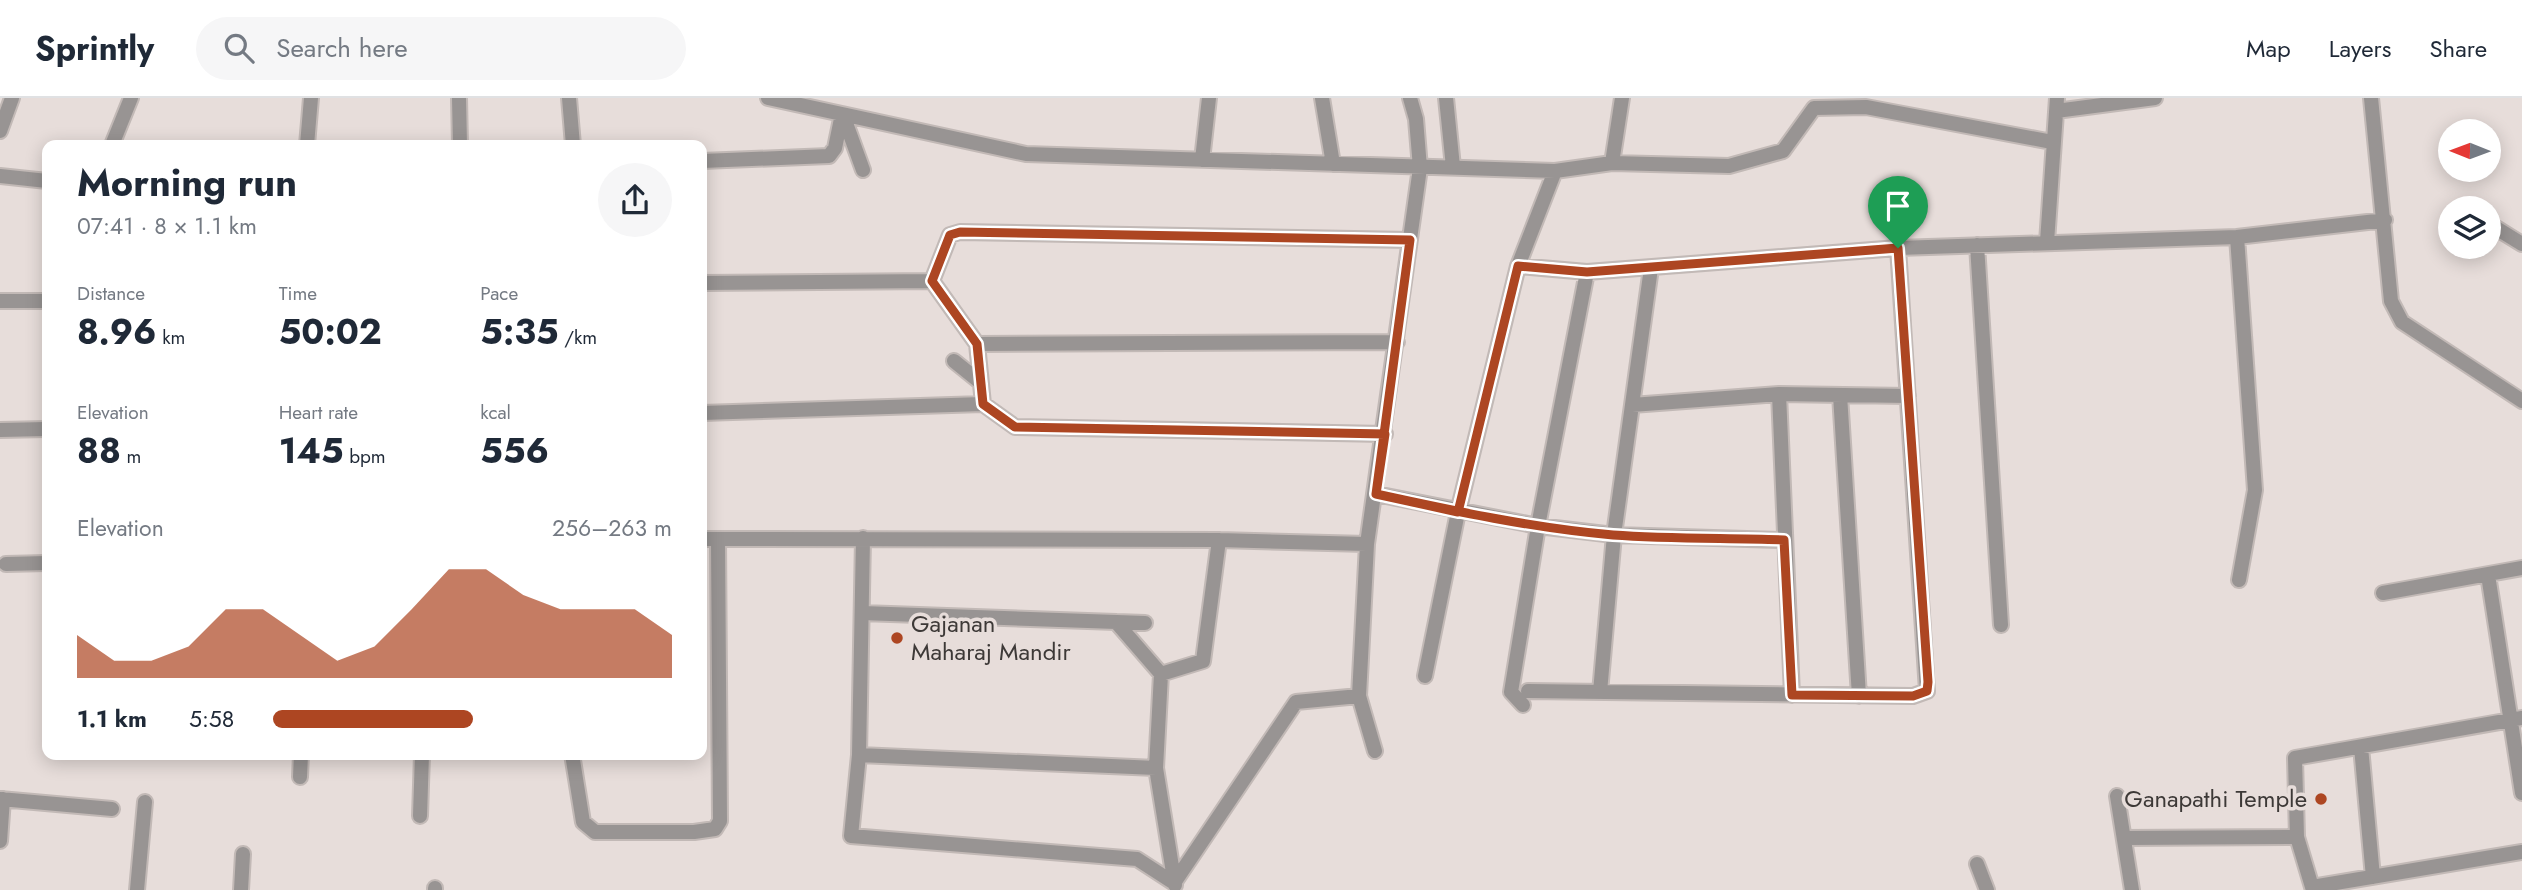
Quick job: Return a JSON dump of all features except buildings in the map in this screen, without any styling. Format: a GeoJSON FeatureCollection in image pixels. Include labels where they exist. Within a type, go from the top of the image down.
{"type":"FeatureCollection","features":[{"type":"Feature","properties":{"kind":"street"},"geometry":{"type":"LineString","coordinates":[[0,131],[12,98]]}},
{"type":"Feature","properties":{"kind":"street"},"geometry":{"type":"LineString","coordinates":[[114,140],[131,98]]}},
{"type":"Feature","properties":{"kind":"street"},"geometry":{"type":"LineString","coordinates":[[307,140],[311,98]]}},
{"type":"Feature","properties":{"kind":"street"},"geometry":{"type":"LineString","coordinates":[[459,98],[460,140]]}},
{"type":"Feature","properties":{"kind":"street"},"geometry":{"type":"LineString","coordinates":[[569,98],[573,140]]}},
{"type":"Feature","properties":{"kind":"street"},"geometry":{"type":"LineString","coordinates":[[768,98],[1026,154],[1420,168],[1555,171],[1612,163],[1729,166],[1783,151],[1814,108],[1866,102],[2052,142]]}},
{"type":"Feature","properties":{"kind":"street"},"geometry":{"type":"LineString","coordinates":[[1202,160],[1209,98]]}},
{"type":"Feature","properties":{"kind":"street"},"geometry":{"type":"LineString","coordinates":[[1322,98],[1333,164]]}},
{"type":"Feature","properties":{"kind":"street"},"geometry":{"type":"LineString","coordinates":[[1375,751],[1359,696],[1367,544],[1385,434],[1420,168],[1416,119],[1410,98]]}},
{"type":"Feature","properties":{"kind":"street"},"geometry":{"type":"LineString","coordinates":[[1446,98],[1453,167]]}},
{"type":"Feature","properties":{"kind":"street"},"geometry":{"type":"LineString","coordinates":[[1612,163],[1622,98]]}},
{"type":"Feature","properties":{"kind":"street"},"geometry":{"type":"LineString","coordinates":[[2047,242],[2056,104],[2155,98]]}},
{"type":"Feature","properties":{"kind":"street"},"geometry":{"type":"LineString","coordinates":[[2371,98],[2391,302],[2402,322],[2522,401]]}},
{"type":"Feature","properties":{"kind":"street"},"geometry":{"type":"LineString","coordinates":[[707,160],[828,156],[835,148],[842,114]]}},
{"type":"Feature","properties":{"kind":"street"},"geometry":{"type":"LineString","coordinates":[[842,114],[863,170]]}},
{"type":"Feature","properties":{"kind":"street"},"geometry":{"type":"LineString","coordinates":[[1425,676],[1458,512],[1518,266],[1555,171]]}},
{"type":"Feature","properties":{"kind":"street"},"geometry":{"type":"LineString","coordinates":[[0,176],[42,180]]}},
{"type":"Feature","properties":{"kind":"street"},"geometry":{"type":"LineString","coordinates":[[1518,266],[1587,272],[1898,248],[2237,237],[2385,220]]}},
{"type":"Feature","properties":{"kind":"street"},"geometry":{"type":"LineString","coordinates":[[2501,231],[2522,244]]}},
{"type":"Feature","properties":{"kind":"street"},"geometry":{"type":"LineString","coordinates":[[932,281],[945,243],[950,235],[960,232],[1410,240]]}},
{"type":"Feature","properties":{"kind":"street"},"geometry":{"type":"LineString","coordinates":[[2237,237],[2255,490],[2239,580]]}},
{"type":"Feature","properties":{"kind":"street"},"geometry":{"type":"LineString","coordinates":[[1977,245],[2001,625]]}},
{"type":"Feature","properties":{"kind":"street"},"geometry":{"type":"LineString","coordinates":[[1587,272],[1538,526],[1511,692],[1526,698],[1600,692],[1913,696],[1927,691],[1898,248]]}},
{"type":"Feature","properties":{"kind":"street"},"geometry":{"type":"LineString","coordinates":[[1600,692],[1614,535],[1651,268]]}},
{"type":"Feature","properties":{"kind":"street"},"geometry":{"type":"LineString","coordinates":[[707,283],[932,281]]}},
{"type":"Feature","properties":{"kind":"street"},"geometry":{"type":"LineString","coordinates":[[932,281],[977,344],[983,404]]}},
{"type":"Feature","properties":{"kind":"street"},"geometry":{"type":"LineString","coordinates":[[0,301],[42,301]]}},
{"type":"Feature","properties":{"kind":"street"},"geometry":{"type":"LineString","coordinates":[[977,344],[1397,342]]}},
{"type":"Feature","properties":{"kind":"street"},"geometry":{"type":"LineString","coordinates":[[954,361],[981,382]]}},
{"type":"Feature","properties":{"kind":"street"},"geometry":{"type":"LineString","coordinates":[[1632,405],[1779,394],[1908,396]]}},
{"type":"Feature","properties":{"kind":"street"},"geometry":{"type":"LineString","coordinates":[[1779,394],[1792,695]]}},
{"type":"Feature","properties":{"kind":"street"},"geometry":{"type":"LineString","coordinates":[[1840,395],[1859,696]]}},
{"type":"Feature","properties":{"kind":"street"},"geometry":{"type":"LineString","coordinates":[[707,413],[983,404],[1015,427],[1385,434]]}},
{"type":"Feature","properties":{"kind":"street"},"geometry":{"type":"LineString","coordinates":[[0,430],[42,429]]}},
{"type":"Feature","properties":{"kind":"street"},"geometry":{"type":"LineString","coordinates":[[1376,494],[1538,526],[1614,535],[1784,540]]}},
{"type":"Feature","properties":{"kind":"street"},"geometry":{"type":"LineString","coordinates":[[863,538],[859,755],[851,836],[1137,859],[1175,886]]}},
{"type":"Feature","properties":{"kind":"street"},"geometry":{"type":"LineString","coordinates":[[707,539],[1219,540],[1367,544]]}},
{"type":"Feature","properties":{"kind":"street"},"geometry":{"type":"LineString","coordinates":[[573,760],[583,821],[588,829],[595,832],[694,832],[715,829],[720,821],[721,768],[718,539]]}},
{"type":"Feature","properties":{"kind":"street"},"geometry":{"type":"LineString","coordinates":[[1161,674],[1203,661],[1219,540]]}},
{"type":"Feature","properties":{"kind":"street"},"geometry":{"type":"LineString","coordinates":[[6,564],[42,564]]}},
{"type":"Feature","properties":{"kind":"street"},"geometry":{"type":"LineString","coordinates":[[2383,593],[2522,568]]}},
{"type":"Feature","properties":{"kind":"street"},"geometry":{"type":"LineString","coordinates":[[2488,575],[2515,719],[2522,793]]}},
{"type":"Feature","properties":{"kind":"street"},"geometry":{"type":"LineString","coordinates":[[862,613],[1145,623]]}},
{"type":"Feature","properties":{"kind":"street"},"geometry":{"type":"LineString","coordinates":[[1116,622],[1161,674],[1156,768],[1175,886]]}},
{"type":"Feature","properties":{"kind":"street"},"geometry":{"type":"LineString","coordinates":[[1175,886],[1296,702],[1359,696]]}},
{"type":"Feature","properties":{"kind":"street"},"geometry":{"type":"LineString","coordinates":[[2515,719],[2295,758],[2297,837],[2312,887],[2522,852]]}},
{"type":"Feature","properties":{"kind":"street"},"geometry":{"type":"LineString","coordinates":[[2361,747],[2373,877]]}},
{"type":"Feature","properties":{"kind":"street"},"geometry":{"type":"LineString","coordinates":[[859,755],[1156,768]]}},
{"type":"Feature","properties":{"kind":"street"},"geometry":{"type":"LineString","coordinates":[[300,777],[301,760]]}},
{"type":"Feature","properties":{"kind":"street"},"geometry":{"type":"LineString","coordinates":[[420,816],[422,760]]}},
{"type":"Feature","properties":{"kind":"street"},"geometry":{"type":"LineString","coordinates":[[2117,796],[2132,890]]}},
{"type":"Feature","properties":{"kind":"street"},"geometry":{"type":"LineString","coordinates":[[0,842],[1,799],[112,809]]}},
{"type":"Feature","properties":{"kind":"street"},"geometry":{"type":"LineString","coordinates":[[137,890],[145,802]]}},
{"type":"Feature","properties":{"kind":"street"},"geometry":{"type":"LineString","coordinates":[[2124,838],[2297,837]]}},
{"type":"Feature","properties":{"kind":"street"},"geometry":{"type":"LineString","coordinates":[[241,890],[243,853]]}},
{"type":"Feature","properties":{"kind":"street"},"geometry":{"type":"LineString","coordinates":[[1977,864],[1987,890]]}},
{"type":"Feature","properties":{"kind":"place","name":"Gajanan Maharaj Mandir"},"geometry":{"type":"Point","coordinates":[897,638]}},
{"type":"Feature","properties":{"kind":"place","name":"Ganapathi Temple"},"geometry":{"type":"Point","coordinates":[2321,799]}},
{"type":"Feature","properties":{"kind":"route"},"geometry":{"type":"LineString","coordinates":[[1898,248],[1587,272],[1518,266],[1458,512],[1376,494],[1385,434],[1410,240],[960,232],[950,235],[945,243],[932,281],[977,344],[983,404],[1015,427],[1385,434],[1376,494],[1458,512],[1538,526],[1614,535],[1784,540],[1792,695],[1913,696],[1927,691],[1928,682],[1898,248]]}}]}
